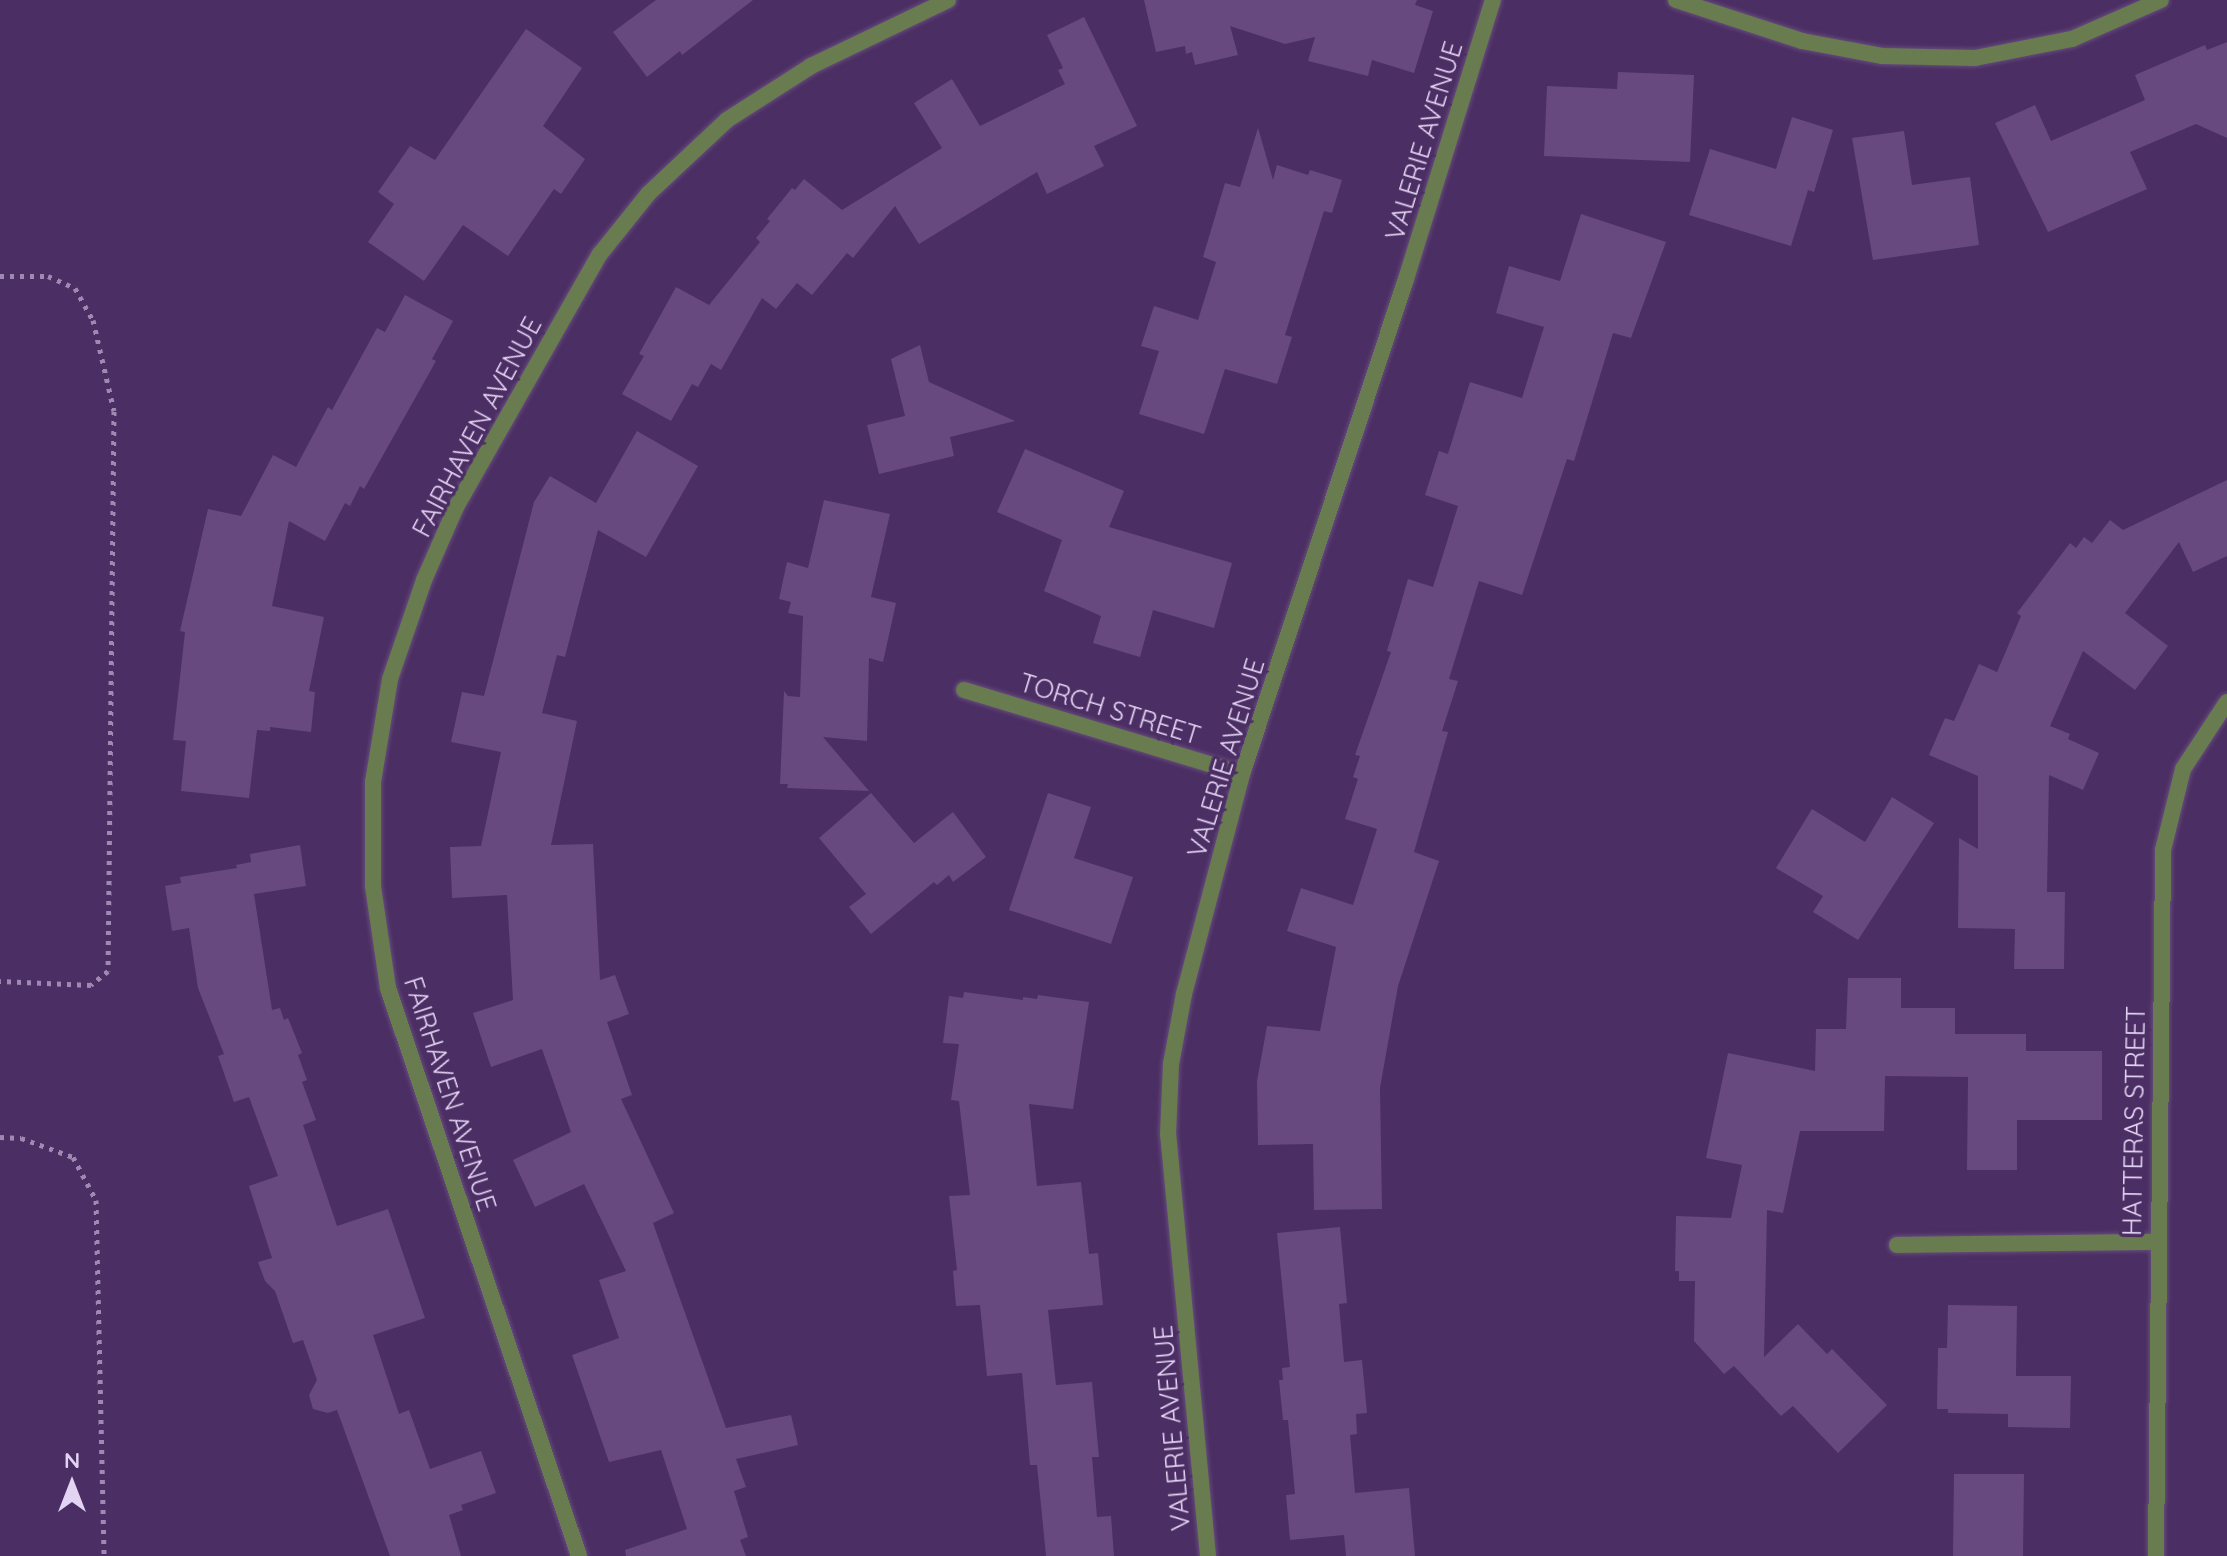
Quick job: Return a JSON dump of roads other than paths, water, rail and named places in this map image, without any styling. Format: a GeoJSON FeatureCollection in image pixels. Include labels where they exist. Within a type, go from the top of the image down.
{"type":"FeatureCollection","features":[{"type":"Feature","properties":{"kind":"street","name":"FAIRHAVEN AVENUE"},"geometry":{"type":"LineString","coordinates":[[579,1556],[388,988],[373,886],[373,782],[390,679],[424,580],[456,507],[600,254],[648,194],[739,112],[811,66],[948,0]]}},
{"type":"Feature","properties":{"kind":"street","name":"VALERIE AVENUE"},"geometry":{"type":"LineString","coordinates":[[1208,1556],[1168,1135],[1171,1064],[1184,994],[1242,774],[1406,279],[1493,0]]}},
{"type":"Feature","properties":{"kind":"street"},"geometry":{"type":"LineString","coordinates":[[1676,0],[1829,46],[1882,56],[1975,58],[2072,39],[2161,0]]}},
{"type":"Feature","properties":{"kind":"street","name":"TORCH STREET"},"geometry":{"type":"LineString","coordinates":[[964,690],[1242,774]]}},
{"type":"Feature","properties":{"kind":"street","name":"HATTERAS STREET"},"geometry":{"type":"LineString","coordinates":[[2156,1556],[2156,1242],[2163,850],[2183,769],[2227,702]]}},
{"type":"Feature","properties":{"kind":"street"},"geometry":{"type":"LineString","coordinates":[[1897,1245],[2156,1242]]}}]}
